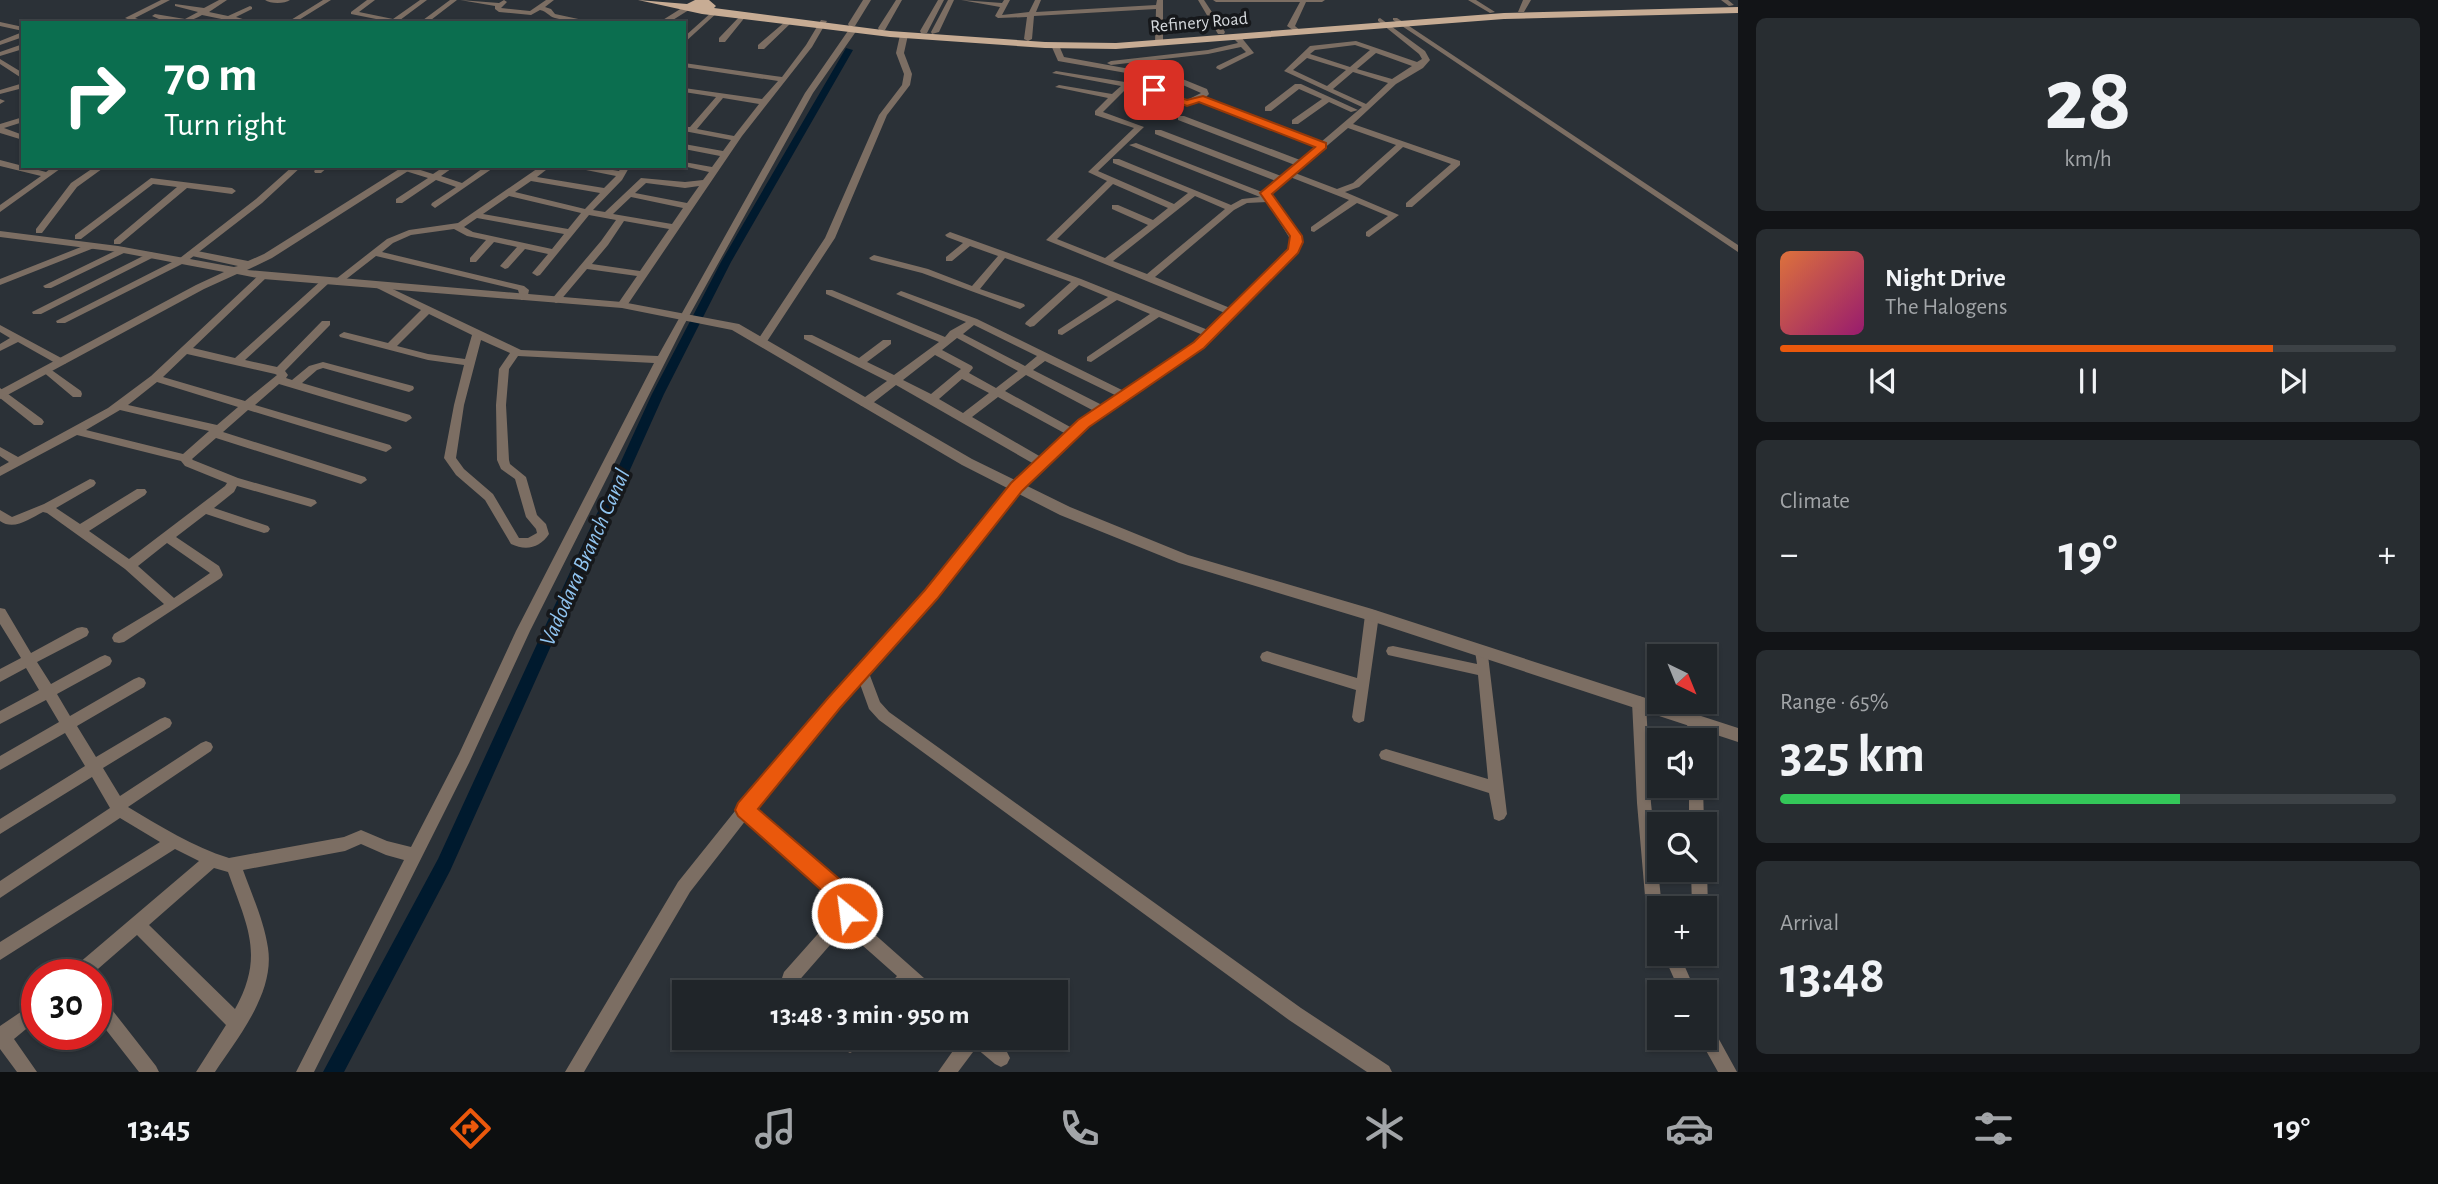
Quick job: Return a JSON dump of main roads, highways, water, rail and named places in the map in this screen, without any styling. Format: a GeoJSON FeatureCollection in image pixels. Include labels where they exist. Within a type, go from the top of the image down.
{"type":"FeatureCollection","features":[{"type":"Feature","properties":{"kind":"main road"},"geometry":{"type":"LineString","coordinates":[[643,0],[690,7],[710,6]]}},
{"type":"Feature","properties":{"kind":"main road"},"geometry":{"type":"LineString","coordinates":[[667,0],[690,7]]}},
{"type":"Feature","properties":{"kind":"main road","name":"Refinery Road"},"geometry":{"type":"LineString","coordinates":[[853,27],[882,28],[900,33],[929,32],[1036,41],[1055,45],[1159,41],[1221,32],[1494,12],[1524,5],[1628,10]]}},
{"type":"Feature","properties":{"kind":"main road","name":"Refinery Road"},"geometry":{"type":"LineString","coordinates":[[1390,21],[1733,5]]}},
{"type":"Feature","properties":{"kind":"main road","name":"Refinery Road"},"geometry":{"type":"LineString","coordinates":[[710,6],[743,16],[822,23]]}},
{"type":"Feature","properties":{"kind":"main road","name":"Refinery Road"},"geometry":{"type":"LineString","coordinates":[[710,6],[900,33],[1036,41],[1239,40],[1294,28]]}},
{"type":"Feature","properties":{"kind":"waterway","name":"Vadodara Branch Canal"},"geometry":{"type":"LineString","coordinates":[[333,1072],[444,865],[658,394],[726,262],[849,50]]}}]}
